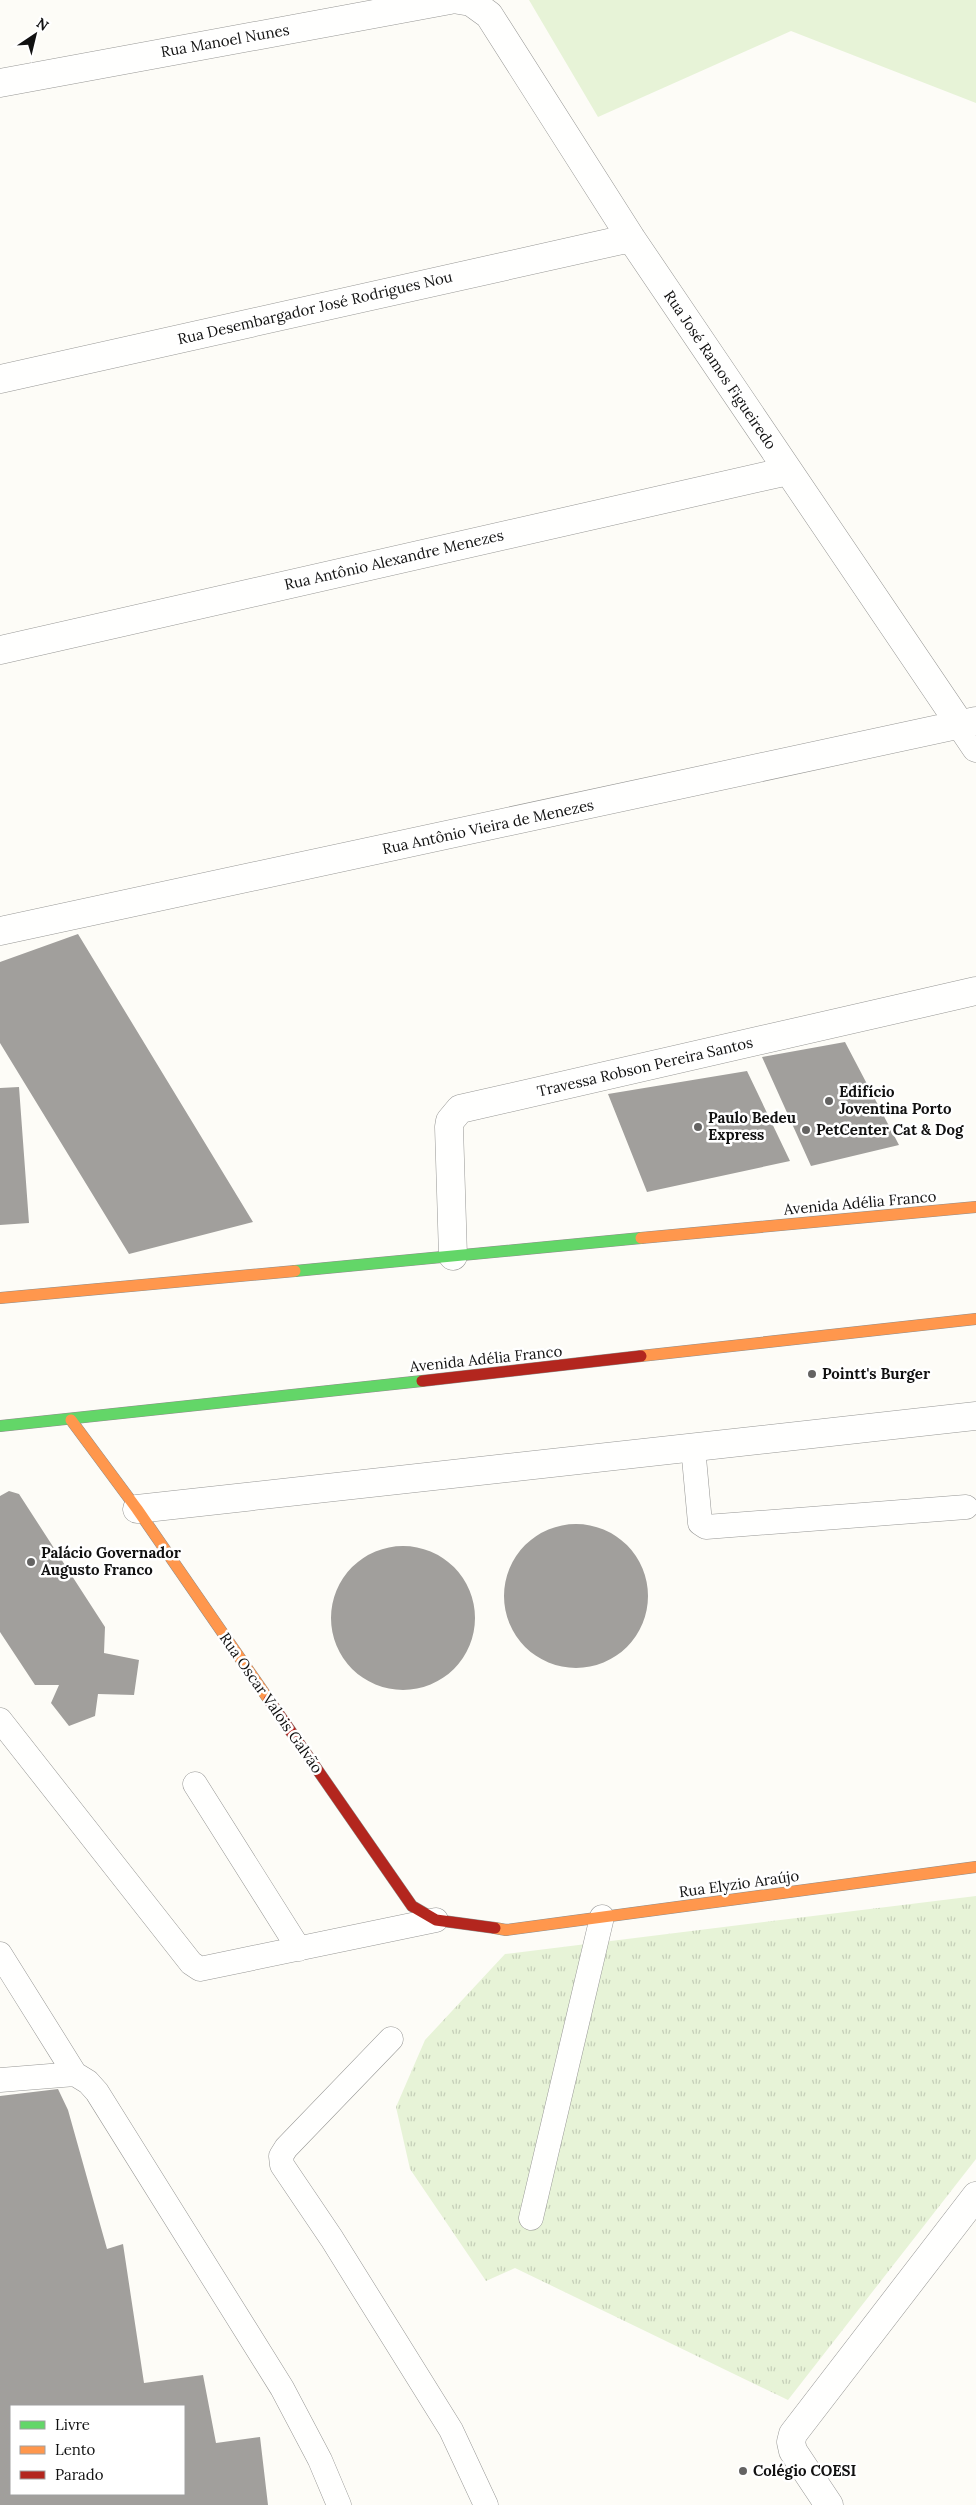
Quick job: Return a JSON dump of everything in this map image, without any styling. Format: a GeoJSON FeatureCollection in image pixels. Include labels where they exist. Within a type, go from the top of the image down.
{"type":"FeatureCollection","features":[{"type":"Feature","properties":{"kind":"main road","name":"Avenida Adélia Franco"},"geometry":{"type":"LineString","coordinates":[[0,1298],[976,1207]]}},
{"type":"Feature","properties":{"kind":"main road","name":"Avenida Adélia Franco"},"geometry":{"type":"LineString","coordinates":[[0,1426],[71,1420],[976,1319]]}},
{"type":"Feature","properties":{"kind":"main road","name":"Rua Oscar Valois Galvão"},"geometry":{"type":"LineString","coordinates":[[71,1420],[137,1509],[412,1906],[436,1920],[506,1930]]}},
{"type":"Feature","properties":{"kind":"main road","name":"Rua Elyzio Araújo"},"geometry":{"type":"LineString","coordinates":[[506,1930],[976,1867]]}},
{"type":"Feature","properties":{"kind":"street","name":"Rua Manoel Nunes"},"geometry":{"type":"LineString","coordinates":[[0,83],[450,0]]}},
{"type":"Feature","properties":{"kind":"street","name":"Rua José Ramos Figueiredo"},"geometry":{"type":"LineString","coordinates":[[460,0],[471,2],[490,15],[631,238],[788,471],[968,723],[976,748]]}},
{"type":"Feature","properties":{"kind":"street","name":"Rua Desembargador José Rodrigues Nou"},"geometry":{"type":"LineString","coordinates":[[0,379],[631,238]]}},
{"type":"Feature","properties":{"kind":"street","name":"Rua Antônio Alexandre Menezes"},"geometry":{"type":"LineString","coordinates":[[0,650],[788,471]]}},
{"type":"Feature","properties":{"kind":"street","name":"Rua Antônio Vieira de Menezes"},"geometry":{"type":"LineString","coordinates":[[0,932],[968,723]]}},
{"type":"Feature","properties":{"kind":"street","name":"Travessa Robson Pereira Santos"},"geometry":{"type":"LineString","coordinates":[[452,1256],[449,1127],[450,1121],[460,1109],[976,991]]}},
{"type":"Feature","properties":{"kind":"street"},"geometry":{"type":"LineString","coordinates":[[137,1509],[976,1416]]}},
{"type":"Feature","properties":{"kind":"street"},"geometry":{"type":"LineString","coordinates":[[829,2505],[793,2451],[791,2442],[793,2434],[976,2196]]}},
{"type":"Feature","properties":{"kind":"lane"},"geometry":{"type":"LineString","coordinates":[[693,1447],[700,1523],[706,1527],[966,1507]]}},
{"type":"Feature","properties":{"kind":"lane"},"geometry":{"type":"LineString","coordinates":[[0,1720],[191,1963],[200,1969],[436,1920]]}},
{"type":"Feature","properties":{"kind":"lane"},"geometry":{"type":"LineString","coordinates":[[195,1784],[298,1949]]}},
{"type":"Feature","properties":{"kind":"lane"},"geometry":{"type":"LineString","coordinates":[[531,2218],[602,1917]]}},
{"type":"Feature","properties":{"kind":"lane"},"geometry":{"type":"LineString","coordinates":[[0,1954],[75,2074],[88,2082],[96,2092],[282,2388],[320,2460],[339,2505]]}},
{"type":"Feature","properties":{"kind":"lane"},"geometry":{"type":"LineString","coordinates":[[391,2039],[286,2148],[281,2156],[282,2165],[332,2239],[451,2430],[486,2505]]}},
{"type":"Feature","properties":{"kind":"lane"},"geometry":{"type":"LineString","coordinates":[[0,2080],[75,2074]]}},
{"type":"Feature","properties":{"kind":"green space"},"geometry":{"type":"Polygon","coordinates":[[[529,0],[976,0],[976,103],[791,31],[598,117],[529,0]]]}},
{"type":"Feature","properties":{"kind":"green space"},"geometry":{"type":"Polygon","coordinates":[[[976,1896],[976,2159],[788,2400],[515,2268],[486,2281],[410,2169],[396,2107],[425,2040],[505,1954],[976,1896]]]}},
{"type":"Feature","properties":{"kind":"building"},"geometry":{"type":"Polygon","coordinates":[[[78,934],[253,1222],[129,1254],[0,1043],[0,962],[78,934]]]}},
{"type":"Feature","properties":{"kind":"building","name":"Edifício Joventina Porto"},"geometry":{"type":"Polygon","coordinates":[[[845,1042],[899,1145],[811,1166],[762,1057],[845,1042]]]}},
{"type":"Feature","properties":{"kind":"building","name":"Paulo Bedeu Express"},"geometry":{"type":"Polygon","coordinates":[[[747,1071],[790,1161],[647,1192],[608,1094],[747,1071]]]}},
{"type":"Feature","properties":{"kind":"building"},"geometry":{"type":"Polygon","coordinates":[[[19,1087],[29,1223],[0,1225],[0,1088],[19,1087]]]}},
{"type":"Feature","properties":{"kind":"building","name":"Palácio Governador Augusto Franco"},"geometry":{"type":"Polygon","coordinates":[[[9,1491],[19,1494],[105,1627],[104,1653],[139,1660],[134,1695],[98,1694],[95,1716],[69,1726],[51,1703],[59,1685],[35,1685],[0,1632],[0,1496],[9,1491]]]}},
{"type":"Feature","properties":{"kind":"building"},"geometry":{"type":"Polygon","coordinates":[[[576,1524],[604,1529],[627,1545],[643,1568],[648,1596],[643,1624],[627,1647],[604,1663],[576,1668],[548,1663],[525,1647],[509,1624],[504,1596],[509,1568],[525,1545],[548,1529],[576,1524]]]}},
{"type":"Feature","properties":{"kind":"building"},"geometry":{"type":"Polygon","coordinates":[[[403,1546],[431,1551],[454,1567],[470,1590],[475,1618],[470,1646],[454,1669],[431,1685],[403,1690],[375,1685],[352,1669],[336,1646],[331,1618],[336,1590],[352,1567],[375,1551],[403,1546]]]}},
{"type":"Feature","properties":{"kind":"building"},"geometry":{"type":"Polygon","coordinates":[[[58,2089],[68,2110],[107,2249],[123,2244],[144,2383],[203,2375],[216,2443],[260,2437],[268,2505],[0,2505],[0,2096],[58,2089]]]}},
{"type":"Feature","properties":{"kind":"traffic: fast"},"geometry":{"type":"LineString","coordinates":[[295,1271],[641,1238]]}},
{"type":"Feature","properties":{"kind":"traffic: fast"},"geometry":{"type":"LineString","coordinates":[[0,1426],[422,1381]]}},
{"type":"Feature","properties":{"kind":"traffic: slow"},"geometry":{"type":"LineString","coordinates":[[641,1238],[976,1207]]}},
{"type":"Feature","properties":{"kind":"traffic: slow"},"geometry":{"type":"LineString","coordinates":[[0,1298],[295,1271]]}},
{"type":"Feature","properties":{"kind":"traffic: slow"},"geometry":{"type":"LineString","coordinates":[[641,1356],[976,1319]]}},
{"type":"Feature","properties":{"kind":"traffic: slow"},"geometry":{"type":"LineString","coordinates":[[71,1420],[137,1509],[269,1700]]}},
{"type":"Feature","properties":{"kind":"traffic: slow"},"geometry":{"type":"LineString","coordinates":[[495,1928],[506,1930],[976,1867]]}},
{"type":"Feature","properties":{"kind":"traffic: jam"},"geometry":{"type":"LineString","coordinates":[[422,1381],[641,1356]]}},
{"type":"Feature","properties":{"kind":"traffic: jam"},"geometry":{"type":"LineString","coordinates":[[269,1700],[412,1906],[436,1920],[495,1928]]}},
{"type":"Feature","properties":{"kind":"place","name":"Edifício Joventina Porto"},"geometry":{"type":"Point","coordinates":[829,1101]}},
{"type":"Feature","properties":{"kind":"place","name":"Paulo Bedeu Express"},"geometry":{"type":"Point","coordinates":[698,1127]}},
{"type":"Feature","properties":{"kind":"place","name":"PetCenter Cat & Dog"},"geometry":{"type":"Point","coordinates":[806,1130]}},
{"type":"Feature","properties":{"kind":"place","name":"Pointt's Burger"},"geometry":{"type":"Point","coordinates":[812,1374]}},
{"type":"Feature","properties":{"kind":"place","name":"Palácio Governador Augusto Franco"},"geometry":{"type":"Point","coordinates":[31,1562]}},
{"type":"Feature","properties":{"kind":"place","name":"Colégio COESI"},"geometry":{"type":"Point","coordinates":[743,2471]}}]}
